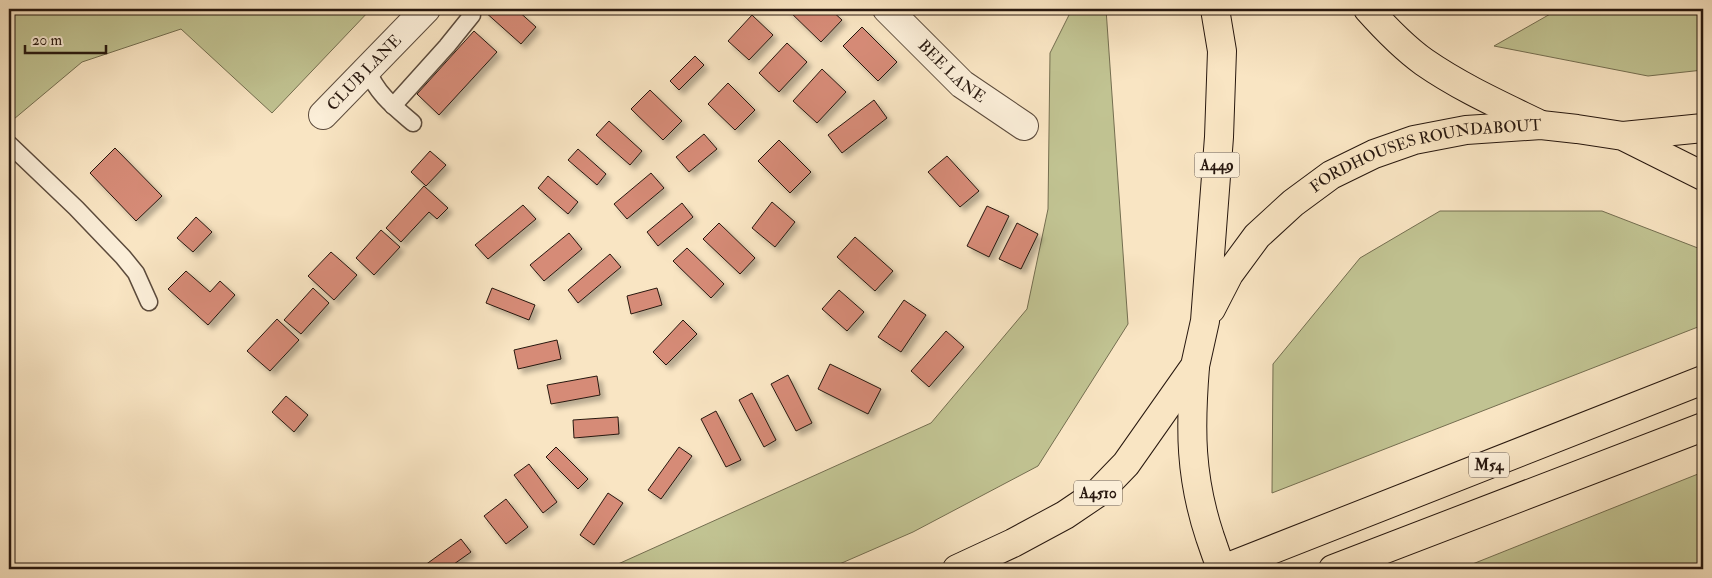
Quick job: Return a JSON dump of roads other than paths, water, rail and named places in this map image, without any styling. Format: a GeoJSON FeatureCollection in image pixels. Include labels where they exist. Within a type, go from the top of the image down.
{"type":"FeatureCollection","features":[{"type":"Feature","properties":{"kind":"highway","name":"A449"},"geometry":{"type":"LineString","coordinates":[[1205,321],[1219,137],[1222,51],[1215,9]]}},
{"type":"Feature","properties":{"kind":"highway"},"geometry":{"type":"LineString","coordinates":[[1368,9],[1387,31],[1423,61],[1459,84],[1541,125]]}},
{"type":"Feature","properties":{"kind":"highway","name":"FORDHOUSES ROUNDABOUT"},"geometry":{"type":"LineString","coordinates":[[1205,321],[1229,274],[1257,236],[1293,203],[1331,176],[1374,154],[1432,135],[1466,130],[1541,125],[1577,128],[1623,136],[1703,176]]}},
{"type":"Feature","properties":{"kind":"highway"},"geometry":{"type":"LineString","coordinates":[[1623,136],[1703,128]]}},
{"type":"Feature","properties":{"kind":"highway"},"geometry":{"type":"LineString","coordinates":[[1205,321],[1195,366],[1191,415],[1193,465],[1206,524],[1223,569]]}},
{"type":"Feature","properties":{"kind":"highway","name":"A4510"},"geometry":{"type":"LineString","coordinates":[[957,569],[1014,543],[1065,515],[1099,492],[1126,464],[1195,366]]}},
{"type":"Feature","properties":{"kind":"highway","name":"M54"},"geometry":{"type":"LineString","coordinates":[[1223,569],[1703,380]]}},
{"type":"Feature","properties":{"kind":"highway","name":"M54"},"geometry":{"type":"LineString","coordinates":[[1333,569],[1703,427]]}},
{"type":"Feature","properties":{"kind":"street","name":"CLUB LANE"},"geometry":{"type":"LineString","coordinates":[[323,115],[426,9]]}},
{"type":"Feature","properties":{"kind":"street","name":"BEE LANE"},"geometry":{"type":"LineString","coordinates":[[887,9],[962,84],[1024,126]]}},
{"type":"Feature","properties":{"kind":"lane"},"geometry":{"type":"LineString","coordinates":[[393,106],[472,15],[471,9]]}},
{"type":"Feature","properties":{"kind":"lane"},"geometry":{"type":"LineString","coordinates":[[367,69],[382,96],[413,123]]}},
{"type":"Feature","properties":{"kind":"lane"},"geometry":{"type":"LineString","coordinates":[[9,144],[124,257],[136,272],[149,302]]}}]}
